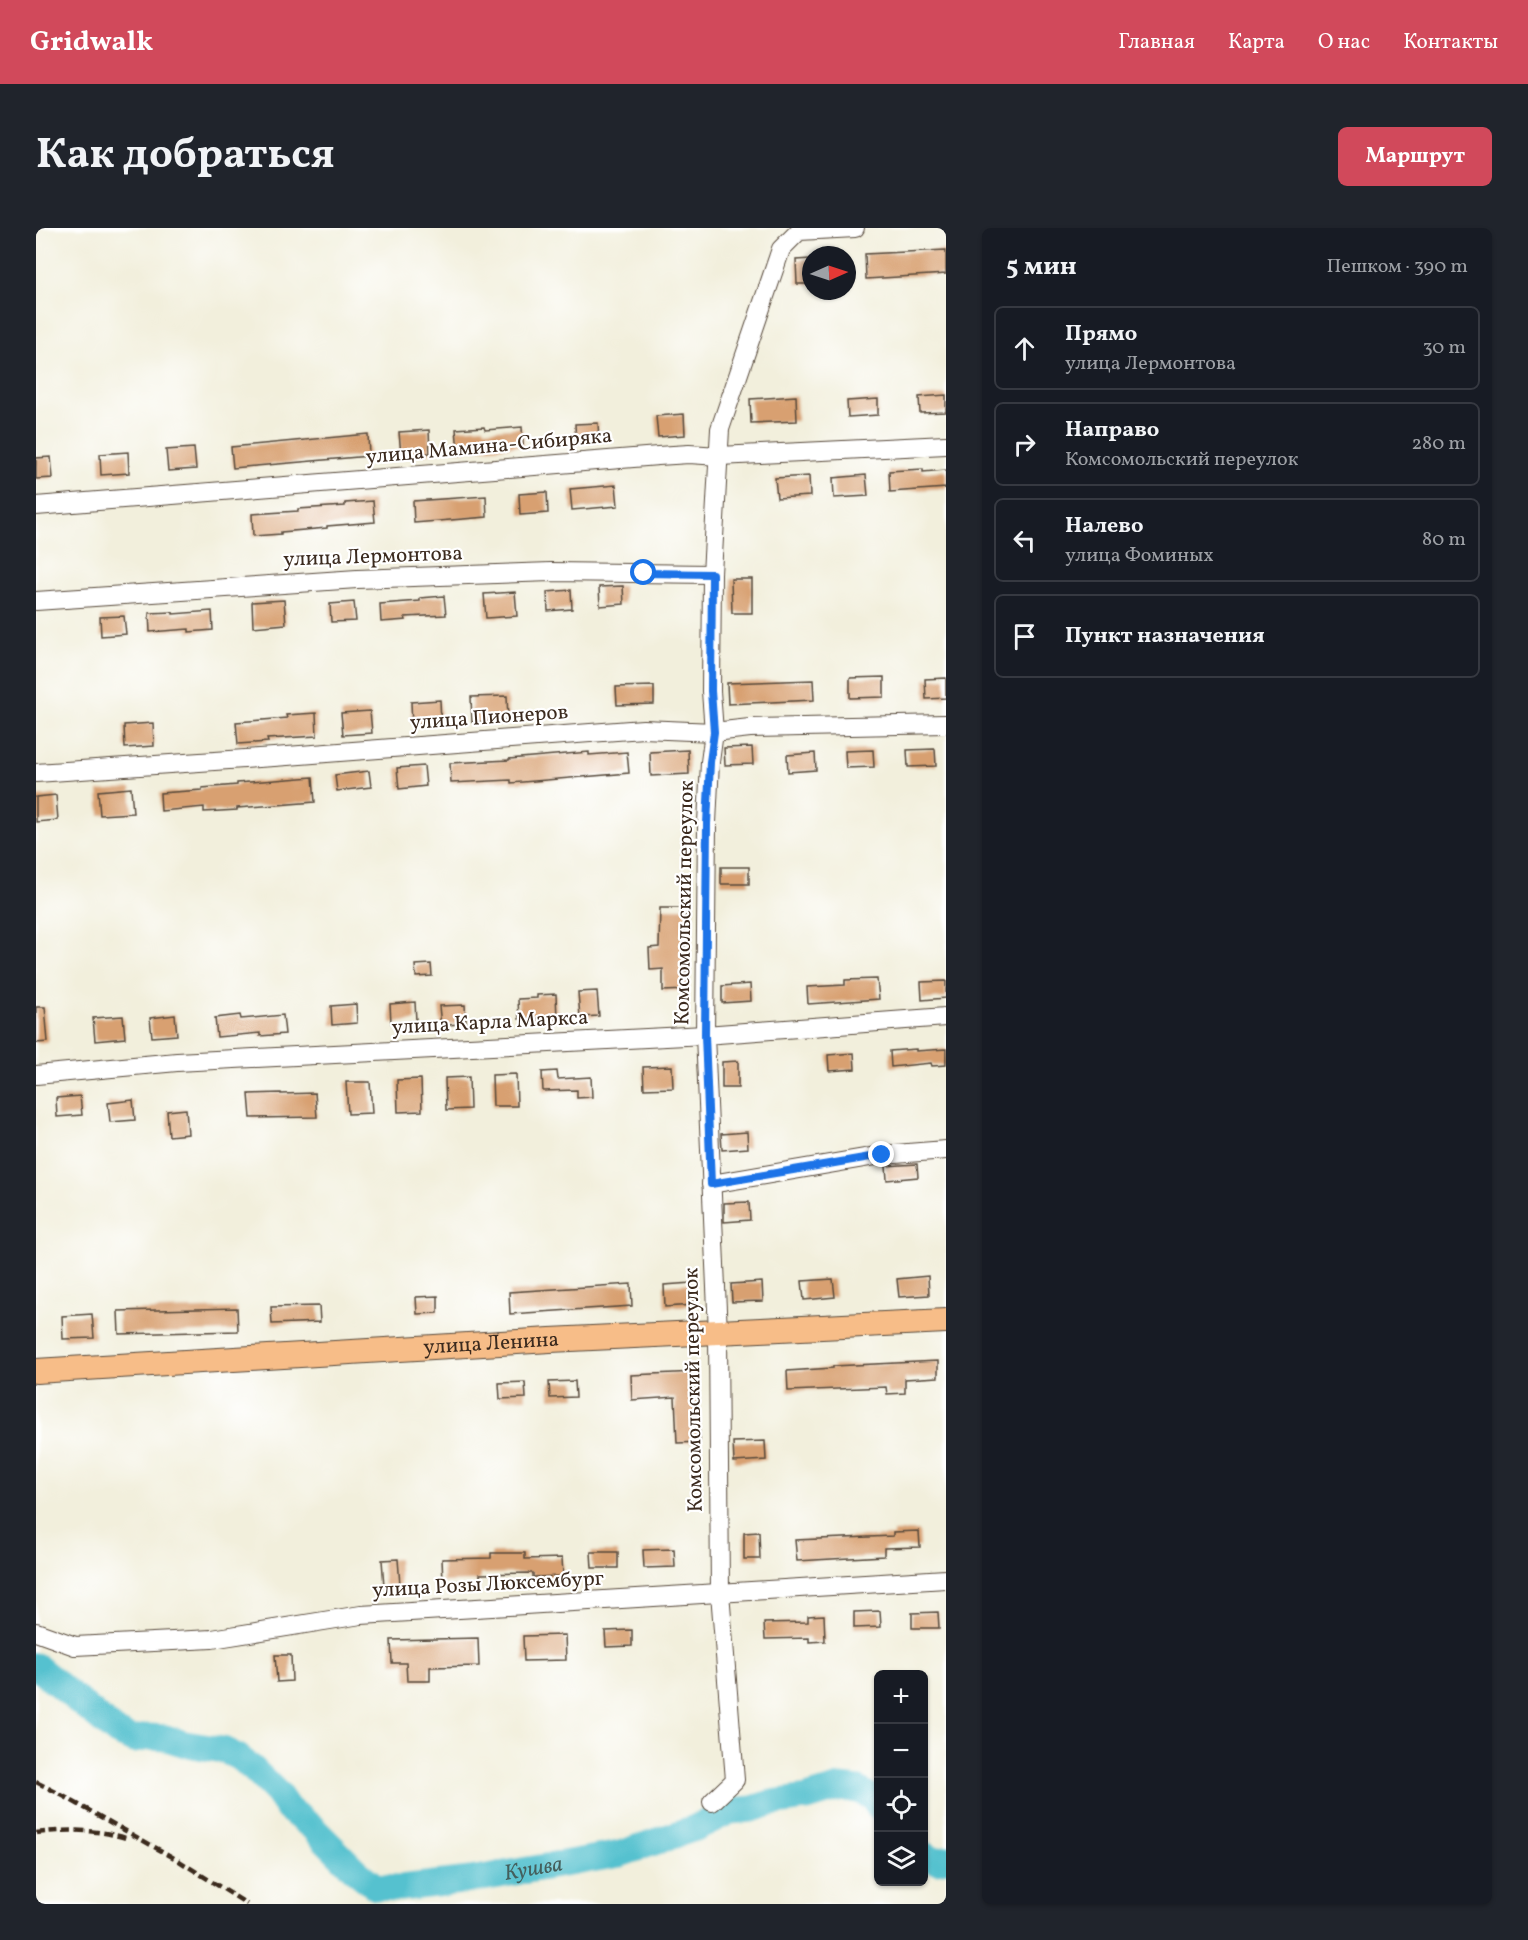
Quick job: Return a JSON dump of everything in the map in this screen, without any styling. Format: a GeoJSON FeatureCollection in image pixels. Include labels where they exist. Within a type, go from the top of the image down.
{"type":"FeatureCollection","features":[{"type":"Feature","properties":{"kind":"main road","name":"улица Ленина"},"geometry":{"type":"LineString","coordinates":[[36,1371],[469,1344],[946,1321]]}},
{"type":"Feature","properties":{"kind":"street","name":"Комсомольский переулок"},"geometry":{"type":"LineString","coordinates":[[711,1802],[735,1780],[720,1593],[718,1333],[705,1035],[707,824],[714,732],[711,691],[712,574],[720,429],[781,249],[799,231],[855,228]]}},
{"type":"Feature","properties":{"kind":"street","name":"улица Мамина-Сибиряка"},"geometry":{"type":"LineString","coordinates":[[36,506],[658,456],[689,454],[719,456],[946,445]]}},
{"type":"Feature","properties":{"kind":"street","name":"улица Лермонтова"},"geometry":{"type":"LineString","coordinates":[[36,601],[369,578],[551,572],[712,574]]}},
{"type":"Feature","properties":{"kind":"street","name":"улица Пионеров"},"geometry":{"type":"LineString","coordinates":[[36,772],[643,729],[714,732],[750,728],[946,724]]}},
{"type":"Feature","properties":{"kind":"street","name":"улица Карла Маркса"},"geometry":{"type":"LineString","coordinates":[[36,1075],[177,1062],[705,1035],[946,1017]]}},
{"type":"Feature","properties":{"kind":"street"},"geometry":{"type":"LineString","coordinates":[[711,1184],[882,1155],[946,1150]]}},
{"type":"Feature","properties":{"kind":"street","name":"улица Розы Люксембург"},"geometry":{"type":"LineString","coordinates":[[36,1632],[75,1646],[212,1639],[361,1615],[946,1579]]}},
{"type":"Feature","properties":{"kind":"building"},"geometry":{"type":"Polygon","coordinates":[[[946,250],[946,274],[866,279],[865,254],[946,250]]]}},
{"type":"Feature","properties":{"kind":"building"},"geometry":{"type":"Polygon","coordinates":[[[796,260],[802,260],[802,284],[797,284],[796,260]]]}},
{"type":"Feature","properties":{"kind":"building"},"geometry":{"type":"Polygon","coordinates":[[[946,395],[946,412],[920,413],[919,397],[946,395]]]}},
{"type":"Feature","properties":{"kind":"building"},"geometry":{"type":"Polygon","coordinates":[[[796,396],[797,421],[751,423],[750,399],[796,396]]]}},
{"type":"Feature","properties":{"kind":"building"},"geometry":{"type":"Polygon","coordinates":[[[878,399],[878,415],[848,417],[847,401],[878,399]]]}},
{"type":"Feature","properties":{"kind":"building"},"geometry":{"type":"Polygon","coordinates":[[[684,414],[685,435],[658,437],[656,416],[684,414]]]}},
{"type":"Feature","properties":{"kind":"building"},"geometry":{"type":"Polygon","coordinates":[[[598,423],[599,441],[576,442],[575,424],[598,423]]]}},
{"type":"Feature","properties":{"kind":"building"},"geometry":{"type":"Polygon","coordinates":[[[484,427],[485,430],[522,427],[523,445],[458,451],[456,429],[484,427]]]}},
{"type":"Feature","properties":{"kind":"building"},"geometry":{"type":"Polygon","coordinates":[[[429,430],[430,453],[401,455],[399,432],[429,430]]]}},
{"type":"Feature","properties":{"kind":"building"},"geometry":{"type":"Polygon","coordinates":[[[368,434],[369,456],[233,468],[231,447],[368,434]]]}},
{"type":"Feature","properties":{"kind":"building"},"geometry":{"type":"Polygon","coordinates":[[[194,448],[196,469],[168,471],[166,450],[194,448]]]}},
{"type":"Feature","properties":{"kind":"building"},"geometry":{"type":"Polygon","coordinates":[[[128,452],[129,473],[101,475],[100,454],[128,452]]]}},
{"type":"Feature","properties":{"kind":"building"},"geometry":{"type":"Polygon","coordinates":[[[51,457],[53,478],[36,479],[36,458],[51,457]]]}},
{"type":"Feature","properties":{"kind":"building"},"geometry":{"type":"Polygon","coordinates":[[[923,469],[923,472],[946,470],[946,488],[890,492],[889,471],[923,469]]]}},
{"type":"Feature","properties":{"kind":"building"},"geometry":{"type":"Polygon","coordinates":[[[866,475],[868,496],[834,498],[833,478],[866,475]]]}},
{"type":"Feature","properties":{"kind":"building"},"geometry":{"type":"Polygon","coordinates":[[[809,476],[810,496],[777,498],[775,478],[809,476]]]}},
{"type":"Feature","properties":{"kind":"building"},"geometry":{"type":"Polygon","coordinates":[[[616,485],[618,506],[572,510],[570,489],[616,485]]]}},
{"type":"Feature","properties":{"kind":"building"},"geometry":{"type":"Polygon","coordinates":[[[547,492],[548,513],[520,515],[519,494],[547,492]]]}},
{"type":"Feature","properties":{"kind":"building"},"geometry":{"type":"Polygon","coordinates":[[[486,496],[487,517],[414,523],[413,501],[486,496]]]}},
{"type":"Feature","properties":{"kind":"building"},"geometry":{"type":"Polygon","coordinates":[[[373,501],[375,522],[253,536],[252,514],[345,506],[345,503],[373,501]]]}},
{"type":"Feature","properties":{"kind":"building"},"geometry":{"type":"Polygon","coordinates":[[[731,579],[752,579],[752,613],[732,613],[731,579]]]}},
{"type":"Feature","properties":{"kind":"building"},"geometry":{"type":"Polygon","coordinates":[[[623,586],[624,604],[600,606],[599,587],[623,586]]]}},
{"type":"Feature","properties":{"kind":"building"},"geometry":{"type":"Polygon","coordinates":[[[571,590],[572,609],[548,611],[547,592],[571,590]]]}},
{"type":"Feature","properties":{"kind":"building"},"geometry":{"type":"Polygon","coordinates":[[[515,592],[517,616],[486,618],[484,594],[515,592]]]}},
{"type":"Feature","properties":{"kind":"building"},"geometry":{"type":"Polygon","coordinates":[[[444,596],[446,615],[405,617],[406,620],[381,622],[380,604],[420,601],[420,598],[444,596]]]}},
{"type":"Feature","properties":{"kind":"building"},"geometry":{"type":"Polygon","coordinates":[[[284,600],[286,624],[253,627],[252,602],[284,600]]]}},
{"type":"Feature","properties":{"kind":"building"},"geometry":{"type":"Polygon","coordinates":[[[354,602],[356,621],[331,622],[330,604],[354,602]]]}},
{"type":"Feature","properties":{"kind":"building"},"geometry":{"type":"Polygon","coordinates":[[[212,611],[213,630],[150,632],[149,613],[212,611]]]}},
{"type":"Feature","properties":{"kind":"building"},"geometry":{"type":"Polygon","coordinates":[[[124,616],[126,634],[101,636],[100,617],[124,616]]]}},
{"type":"Feature","properties":{"kind":"building"},"geometry":{"type":"Polygon","coordinates":[[[884,677],[884,697],[850,698],[850,678],[884,677]]]}},
{"type":"Feature","properties":{"kind":"building"},"geometry":{"type":"Polygon","coordinates":[[[946,678],[946,698],[926,699],[925,679],[946,678]]]}},
{"type":"Feature","properties":{"kind":"building"},"geometry":{"type":"Polygon","coordinates":[[[813,680],[814,700],[728,704],[727,683],[813,680]]]}},
{"type":"Feature","properties":{"kind":"building"},"geometry":{"type":"Polygon","coordinates":[[[654,686],[654,704],[617,705],[616,687],[654,686]]]}},
{"type":"Feature","properties":{"kind":"building"},"geometry":{"type":"Polygon","coordinates":[[[507,696],[508,720],[472,722],[471,697],[507,696]]]}},
{"type":"Feature","properties":{"kind":"building"},"geometry":{"type":"Polygon","coordinates":[[[440,700],[441,723],[412,725],[411,702],[440,700]]]}},
{"type":"Feature","properties":{"kind":"building"},"geometry":{"type":"Polygon","coordinates":[[[370,711],[372,733],[343,735],[341,713],[370,711]]]}},
{"type":"Feature","properties":{"kind":"building"},"geometry":{"type":"Polygon","coordinates":[[[316,713],[317,736],[267,739],[268,742],[238,744],[236,722],[316,713]]]}},
{"type":"Feature","properties":{"kind":"building"},"geometry":{"type":"Polygon","coordinates":[[[153,723],[154,746],[125,748],[124,725],[153,723]]]}},
{"type":"Feature","properties":{"kind":"building"},"geometry":{"type":"Polygon","coordinates":[[[752,747],[753,764],[725,765],[724,748],[752,747]]]}},
{"type":"Feature","properties":{"kind":"building"},"geometry":{"type":"Polygon","coordinates":[[[935,749],[936,766],[908,767],[907,750],[935,749]]]}},
{"type":"Feature","properties":{"kind":"building"},"geometry":{"type":"Polygon","coordinates":[[[688,750],[689,774],[651,776],[650,752],[688,750]]]}},
{"type":"Feature","properties":{"kind":"building"},"geometry":{"type":"Polygon","coordinates":[[[873,750],[874,767],[846,768],[845,751],[873,750]]]}},
{"type":"Feature","properties":{"kind":"building"},"geometry":{"type":"Polygon","coordinates":[[[589,752],[589,755],[627,752],[629,773],[511,783],[511,780],[451,783],[450,763],[589,752]]]}},
{"type":"Feature","properties":{"kind":"building"},"geometry":{"type":"Polygon","coordinates":[[[815,753],[816,770],[788,772],[787,755],[815,753]]]}},
{"type":"Feature","properties":{"kind":"building"},"geometry":{"type":"Polygon","coordinates":[[[424,766],[426,786],[399,789],[397,768],[424,766]]]}},
{"type":"Feature","properties":{"kind":"building"},"geometry":{"type":"Polygon","coordinates":[[[369,771],[371,787],[337,791],[335,775],[369,771]]]}},
{"type":"Feature","properties":{"kind":"building"},"geometry":{"type":"Polygon","coordinates":[[[313,777],[315,802],[204,812],[204,807],[161,811],[160,793],[202,790],[202,788],[237,785],[237,783],[313,777]]]}},
{"type":"Feature","properties":{"kind":"building"},"geometry":{"type":"Polygon","coordinates":[[[131,788],[133,813],[100,815],[98,791],[131,788]]]}},
{"type":"Feature","properties":{"kind":"building"},"geometry":{"type":"Polygon","coordinates":[[[56,795],[58,820],[36,822],[36,797],[56,795]]]}},
{"type":"Feature","properties":{"kind":"building"},"geometry":{"type":"Polygon","coordinates":[[[721,867],[749,867],[749,884],[721,884],[721,867]]]}},
{"type":"Feature","properties":{"kind":"building"},"geometry":{"type":"Polygon","coordinates":[[[660,908],[685,908],[684,952],[685,971],[688,971],[688,990],[663,991],[663,969],[650,970],[649,948],[659,947],[660,908]]]}},
{"type":"Feature","properties":{"kind":"building"},"geometry":{"type":"Polygon","coordinates":[[[431,964],[432,976],[416,977],[415,965],[431,964]]]}},
{"type":"Feature","properties":{"kind":"building"},"geometry":{"type":"Polygon","coordinates":[[[877,979],[879,999],[808,1004],[807,987],[845,985],[845,980],[877,979]]]}},
{"type":"Feature","properties":{"kind":"building"},"geometry":{"type":"Polygon","coordinates":[[[946,981],[946,998],[922,1000],[921,982],[946,981]]]}},
{"type":"Feature","properties":{"kind":"building"},"geometry":{"type":"Polygon","coordinates":[[[750,984],[751,1001],[722,1003],[722,986],[750,984]]]}},
{"type":"Feature","properties":{"kind":"building"},"geometry":{"type":"Polygon","coordinates":[[[597,991],[599,1016],[580,1017],[578,992],[597,991]]]}},
{"type":"Feature","properties":{"kind":"building"},"geometry":{"type":"Polygon","coordinates":[[[556,994],[557,1019],[519,1019],[518,999],[556,994]]]}},
{"type":"Feature","properties":{"kind":"building"},"geometry":{"type":"Polygon","coordinates":[[[415,1002],[416,1021],[391,1023],[390,1004],[415,1002]]]}},
{"type":"Feature","properties":{"kind":"building"},"geometry":{"type":"Polygon","coordinates":[[[356,1004],[357,1023],[332,1025],[331,1006],[356,1004]]]}},
{"type":"Feature","properties":{"kind":"building"},"geometry":{"type":"Polygon","coordinates":[[[465,1005],[466,1023],[441,1026],[439,1006],[465,1005]]]}},
{"type":"Feature","properties":{"kind":"building"},"geometry":{"type":"Polygon","coordinates":[[[36,1007],[45,1007],[48,1042],[36,1043],[36,1007]]]}},
{"type":"Feature","properties":{"kind":"building"},"geometry":{"type":"Polygon","coordinates":[[[175,1015],[177,1035],[152,1037],[150,1018],[175,1015]]]}},
{"type":"Feature","properties":{"kind":"building"},"geometry":{"type":"Polygon","coordinates":[[[240,1015],[241,1019],[283,1015],[285,1034],[260,1036],[260,1033],[217,1037],[215,1018],[240,1015]]]}},
{"type":"Feature","properties":{"kind":"building"},"geometry":{"type":"Polygon","coordinates":[[[123,1016],[125,1038],[95,1041],[93,1018],[123,1016]]]}},
{"type":"Feature","properties":{"kind":"building"},"geometry":{"type":"Polygon","coordinates":[[[916,1049],[916,1051],[946,1049],[946,1065],[932,1066],[931,1063],[891,1067],[890,1051],[916,1049]]]}},
{"type":"Feature","properties":{"kind":"building"},"geometry":{"type":"Polygon","coordinates":[[[854,1053],[855,1069],[829,1071],[828,1055],[854,1053]]]}},
{"type":"Feature","properties":{"kind":"building"},"geometry":{"type":"Polygon","coordinates":[[[738,1061],[738,1088],[722,1088],[722,1062],[738,1061]]]}},
{"type":"Feature","properties":{"kind":"building"},"geometry":{"type":"Polygon","coordinates":[[[672,1066],[673,1088],[644,1089],[643,1067],[672,1066]]]}},
{"type":"Feature","properties":{"kind":"building"},"geometry":{"type":"Polygon","coordinates":[[[557,1071],[558,1079],[591,1077],[592,1097],[577,1098],[577,1090],[543,1091],[542,1072],[557,1071]]]}},
{"type":"Feature","properties":{"kind":"building"},"geometry":{"type":"Polygon","coordinates":[[[516,1074],[517,1106],[493,1106],[492,1075],[516,1074]]]}},
{"type":"Feature","properties":{"kind":"building"},"geometry":{"type":"Polygon","coordinates":[[[469,1077],[470,1109],[446,1110],[445,1078],[469,1077]]]}},
{"type":"Feature","properties":{"kind":"building"},"geometry":{"type":"Polygon","coordinates":[[[421,1079],[422,1111],[398,1112],[397,1080],[421,1079]]]}},
{"type":"Feature","properties":{"kind":"building"},"geometry":{"type":"Polygon","coordinates":[[[346,1082],[370,1082],[372,1113],[348,1114],[346,1082]]]}},
{"type":"Feature","properties":{"kind":"building"},"geometry":{"type":"Polygon","coordinates":[[[315,1093],[317,1117],[251,1118],[249,1094],[315,1093]]]}},
{"type":"Feature","properties":{"kind":"building"},"geometry":{"type":"Polygon","coordinates":[[[80,1096],[82,1115],[57,1117],[56,1098],[80,1096]]]}},
{"type":"Feature","properties":{"kind":"building"},"geometry":{"type":"Polygon","coordinates":[[[133,1100],[135,1120],[110,1122],[108,1103],[133,1100]]]}},
{"type":"Feature","properties":{"kind":"building"},"geometry":{"type":"Polygon","coordinates":[[[186,1109],[188,1134],[169,1136],[167,1111],[186,1109]]]}},
{"type":"Feature","properties":{"kind":"building"},"geometry":{"type":"Polygon","coordinates":[[[747,1132],[748,1148],[722,1150],[721,1134],[747,1132]]]}},
{"type":"Feature","properties":{"kind":"building"},"geometry":{"type":"Polygon","coordinates":[[[917,1164],[918,1177],[887,1180],[886,1166],[917,1164]]]}},
{"type":"Feature","properties":{"kind":"building"},"geometry":{"type":"Polygon","coordinates":[[[749,1202],[750,1220],[724,1222],[724,1203],[749,1202]]]}},
{"type":"Feature","properties":{"kind":"building"},"geometry":{"type":"Polygon","coordinates":[[[928,1276],[929,1295],[899,1297],[897,1279],[928,1276]]]}},
{"type":"Feature","properties":{"kind":"building"},"geometry":{"type":"Polygon","coordinates":[[[833,1279],[835,1297],[804,1300],[802,1281],[833,1279]]]}},
{"type":"Feature","properties":{"kind":"building"},"geometry":{"type":"Polygon","coordinates":[[[762,1282],[763,1301],[732,1302],[731,1284],[762,1282]]]}},
{"type":"Feature","properties":{"kind":"building"},"geometry":{"type":"Polygon","coordinates":[[[692,1283],[693,1305],[665,1307],[664,1285],[692,1283]]]}},
{"type":"Feature","properties":{"kind":"building"},"geometry":{"type":"Polygon","coordinates":[[[631,1284],[632,1306],[510,1314],[509,1292],[631,1284]]]}},
{"type":"Feature","properties":{"kind":"building"},"geometry":{"type":"Polygon","coordinates":[[[438,1296],[438,1313],[417,1314],[416,1297],[438,1296]]]}},
{"type":"Feature","properties":{"kind":"building"},"geometry":{"type":"Polygon","coordinates":[[[319,1306],[320,1322],[272,1324],[271,1307],[319,1306]]]}},
{"type":"Feature","properties":{"kind":"building"},"geometry":{"type":"Polygon","coordinates":[[[237,1308],[238,1331],[119,1334],[118,1311],[237,1308]]]}},
{"type":"Feature","properties":{"kind":"building"},"geometry":{"type":"Polygon","coordinates":[[[92,1314],[94,1338],[63,1339],[62,1316],[92,1314]]]}},
{"type":"Feature","properties":{"kind":"building"},"geometry":{"type":"Polygon","coordinates":[[[938,1361],[938,1377],[905,1379],[905,1393],[887,1394],[886,1387],[788,1391],[787,1371],[833,1368],[833,1366],[938,1361]]]}},
{"type":"Feature","properties":{"kind":"building"},"geometry":{"type":"Polygon","coordinates":[[[696,1372],[700,1442],[677,1443],[675,1397],[632,1400],[631,1375],[696,1372]]]}},
{"type":"Feature","properties":{"kind":"building"},"geometry":{"type":"Polygon","coordinates":[[[575,1381],[576,1397],[550,1398],[549,1382],[575,1381]]]}},
{"type":"Feature","properties":{"kind":"building"},"geometry":{"type":"Polygon","coordinates":[[[525,1382],[526,1398],[500,1399],[499,1383],[525,1382]]]}},
{"type":"Feature","properties":{"kind":"building"},"geometry":{"type":"Polygon","coordinates":[[[765,1441],[766,1460],[734,1462],[733,1442],[765,1441]]]}},
{"type":"Feature","properties":{"kind":"building"},"geometry":{"type":"Polygon","coordinates":[[[919,1531],[920,1547],[884,1548],[884,1556],[797,1561],[795,1540],[893,1536],[893,1532],[919,1531]]]}},
{"type":"Feature","properties":{"kind":"building"},"geometry":{"type":"Polygon","coordinates":[[[759,1532],[760,1559],[744,1559],[744,1533],[759,1532]]]}},
{"type":"Feature","properties":{"kind":"building"},"geometry":{"type":"Polygon","coordinates":[[[674,1549],[675,1567],[644,1568],[643,1550],[674,1549]]]}},
{"type":"Feature","properties":{"kind":"building"},"geometry":{"type":"Polygon","coordinates":[[[591,1552],[618,1552],[618,1568],[592,1568],[591,1552]]]}},
{"type":"Feature","properties":{"kind":"building"},"geometry":{"type":"Polygon","coordinates":[[[491,1553],[525,1553],[525,1559],[562,1558],[563,1576],[533,1577],[533,1573],[480,1574],[480,1581],[443,1582],[442,1559],[491,1558],[491,1553]]]}},
{"type":"Feature","properties":{"kind":"building"},"geometry":{"type":"Polygon","coordinates":[[[398,1559],[400,1585],[384,1586],[382,1560],[398,1559]]]}},
{"type":"Feature","properties":{"kind":"building"},"geometry":{"type":"Polygon","coordinates":[[[880,1611],[881,1627],[854,1628],[854,1612],[880,1611]]]}},
{"type":"Feature","properties":{"kind":"building"},"geometry":{"type":"Polygon","coordinates":[[[938,1612],[939,1628],[912,1628],[912,1613],[938,1612]]]}},
{"type":"Feature","properties":{"kind":"building"},"geometry":{"type":"Polygon","coordinates":[[[824,1615],[825,1641],[809,1642],[809,1638],[765,1639],[764,1623],[808,1622],[808,1616],[824,1615]]]}},
{"type":"Feature","properties":{"kind":"building"},"geometry":{"type":"Polygon","coordinates":[[[632,1630],[632,1646],[606,1647],[605,1631],[632,1630]]]}},
{"type":"Feature","properties":{"kind":"building"},"geometry":{"type":"Polygon","coordinates":[[[565,1635],[566,1660],[524,1661],[523,1636],[565,1635]]]}},
{"type":"Feature","properties":{"kind":"building"},"geometry":{"type":"Polygon","coordinates":[[[478,1638],[479,1666],[430,1667],[430,1681],[407,1681],[406,1663],[392,1663],[391,1640],[478,1638]]]}},
{"type":"Feature","properties":{"kind":"building"},"geometry":{"type":"Polygon","coordinates":[[[275,1655],[291,1655],[292,1681],[277,1682],[275,1655]]]}},
{"type":"Feature","properties":{"kind":"waterway","name":"Кушва"},"geometry":{"type":"LineString","coordinates":[[36,1666],[117,1733],[134,1740],[148,1737],[166,1738],[185,1744],[223,1750],[238,1757],[277,1793],[288,1809],[312,1827],[357,1872],[376,1887],[400,1888],[470,1880],[620,1854],[695,1828],[730,1811],[807,1798],[840,1788],[859,1790],[874,1799]]}},
{"type":"Feature","properties":{"kind":"waterway","name":"Кушва"},"geometry":{"type":"LineString","coordinates":[[928,1857],[936,1861],[946,1859]]}},
{"type":"Feature","properties":{"kind":"railway"},"geometry":{"type":"LineString","coordinates":[[36,1782],[176,1859],[247,1904]]}},
{"type":"Feature","properties":{"kind":"railway"},"geometry":{"type":"LineString","coordinates":[[36,1833],[83,1831],[106,1833],[129,1839]]}},
{"type":"Feature","properties":{"kind":"route"},"geometry":{"type":"LineString","coordinates":[[644,573],[712,574],[711,691],[714,732],[707,824],[705,1035],[711,1184],[882,1155]]}}]}
